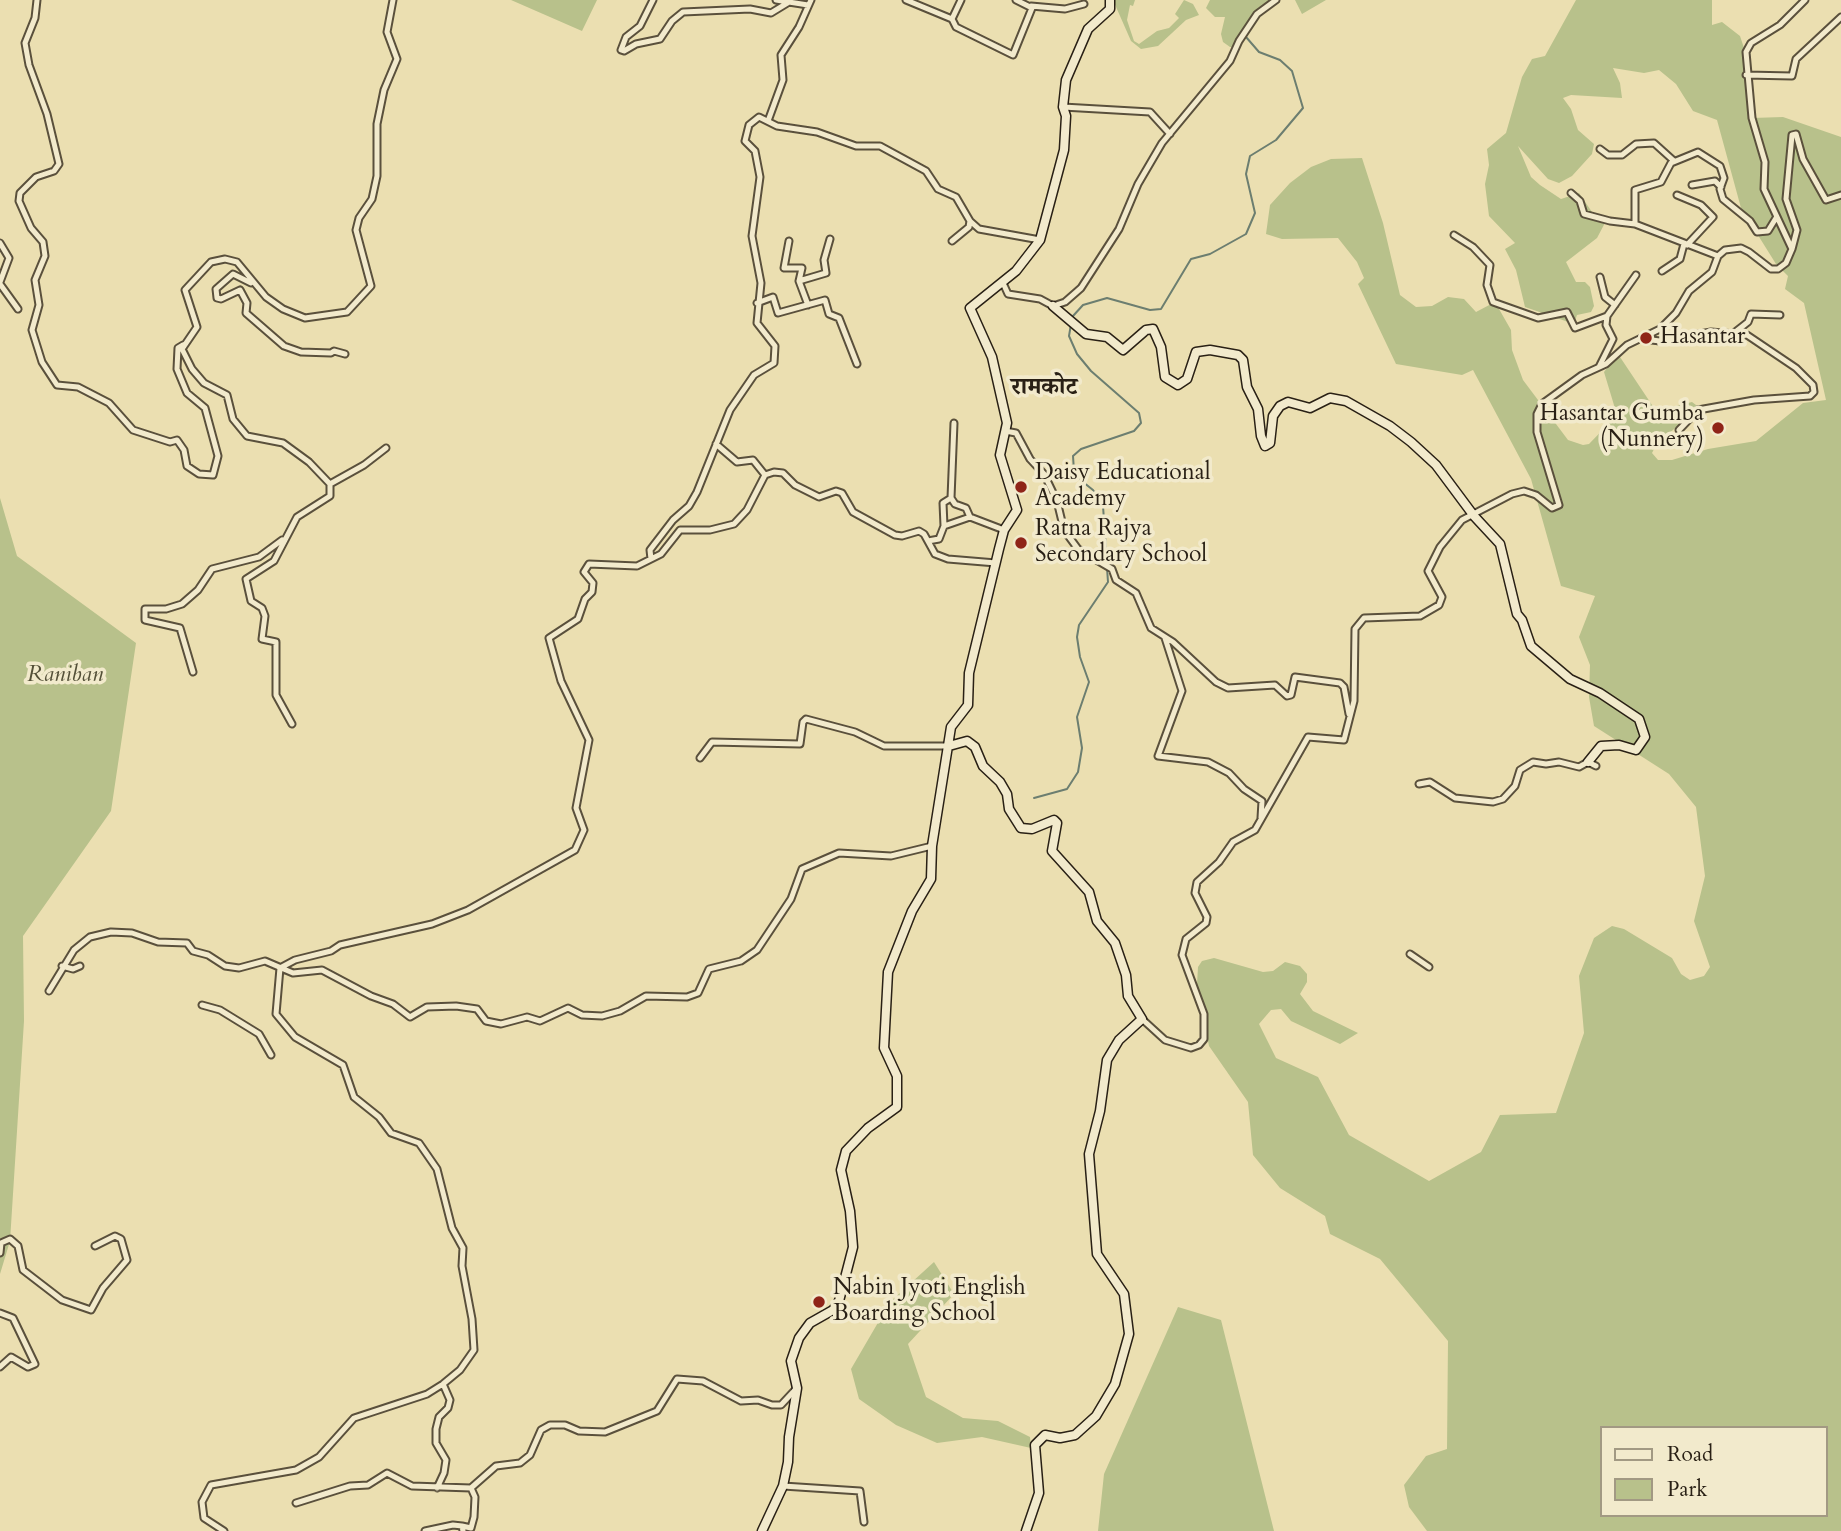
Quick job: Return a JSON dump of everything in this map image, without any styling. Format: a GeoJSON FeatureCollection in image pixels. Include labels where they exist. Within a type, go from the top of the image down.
{"type":"FeatureCollection","features":[{"type":"Feature","properties":{"kind":"street"},"geometry":{"type":"LineString","coordinates":[[37,0],[35,18],[25,43],[29,65],[47,114],[59,164],[54,170],[36,177],[20,193],[19,201],[31,228],[43,242],[45,256],[35,281],[40,305],[32,330],[42,362],[57,385],[78,387],[109,403],[133,430],[170,442],[177,440],[184,450],[187,466],[199,474],[213,475],[218,456],[205,408],[187,393],[177,369],[178,348],[197,327],[185,290],[211,262],[225,259],[237,262],[254,285]]}},
{"type":"Feature","properties":{"kind":"street"},"geometry":{"type":"LineString","coordinates":[[345,354],[334,351],[331,354],[301,352],[284,346],[246,313],[246,298],[240,290],[220,299],[216,289],[233,274],[254,285],[283,309],[305,318],[347,312],[372,286],[356,230],[359,218],[372,199],[377,176],[377,124],[384,90],[397,59],[387,32],[393,0]]}},
{"type":"Feature","properties":{"kind":"street"},"geometry":{"type":"LineString","coordinates":[[653,0],[640,26],[621,44],[624,51],[636,44],[660,39],[672,21],[683,12],[750,9],[771,13],[789,2]]}},
{"type":"Feature","properties":{"kind":"street"},"geometry":{"type":"LineString","coordinates":[[768,121],[783,80],[781,54],[799,27],[809,2],[775,0]]}},
{"type":"Feature","properties":{"kind":"street"},"geometry":{"type":"LineString","coordinates":[[906,0],[952,19],[956,27],[1013,55],[1031,6]]}},
{"type":"Feature","properties":{"kind":"street"},"geometry":{"type":"LineString","coordinates":[[952,19],[961,0]]}},
{"type":"Feature","properties":{"kind":"street"},"geometry":{"type":"LineString","coordinates":[[1016,0],[1031,6],[1065,9],[1084,4]]}},
{"type":"Feature","properties":{"kind":"street"},"geometry":{"type":"LineString","coordinates":[[762,1531],[783,1486],[797,1388],[791,1361],[799,1338],[810,1323],[833,1310],[839,1301],[853,1247],[850,1211],[841,1170],[846,1151],[868,1128],[897,1107],[897,1076],[884,1048],[885,986],[902,932],[931,879],[932,846],[951,727],[968,705],[969,673],[1004,530],[1017,506],[1000,455],[1006,415],[995,379],[992,357],[970,308],[1003,283],[1040,240],[1064,150],[1066,116],[1063,107],[1066,80],[1088,29],[1110,9],[1110,0]]}},
{"type":"Feature","properties":{"kind":"street"},"geometry":{"type":"LineString","coordinates":[[1053,306],[1072,296],[1091,276],[1119,229],[1148,165],[1230,61],[1239,41],[1257,14],[1276,0]]}},
{"type":"Feature","properties":{"kind":"street"},"geometry":{"type":"LineString","coordinates":[[1792,249],[1764,189],[1765,162],[1752,118],[1746,75],[1748,47],[1780,25],[1805,0]]}},
{"type":"Feature","properties":{"kind":"street"},"geometry":{"type":"LineString","coordinates":[[1746,75],[1792,76],[1796,59],[1841,17]]}},
{"type":"Feature","properties":{"kind":"street"},"geometry":{"type":"LineString","coordinates":[[1063,107],[1150,112],[1170,134]]}},
{"type":"Feature","properties":{"kind":"street"},"geometry":{"type":"LineString","coordinates":[[651,559],[650,551],[665,529],[689,506],[730,410],[754,375],[774,363],[775,346],[757,323],[761,283],[752,236],[760,177],[755,151],[745,141],[749,125],[759,117],[777,126],[817,132],[856,146],[880,146],[926,171],[938,190],[956,197],[970,221],[979,229],[1040,240]]}},
{"type":"Feature","properties":{"kind":"street"},"geometry":{"type":"LineString","coordinates":[[700,758],[712,742],[800,744],[803,722],[806,719],[855,732],[884,746],[949,746],[967,741],[975,747],[983,766],[1000,782],[1007,794],[1009,809],[1021,828],[1031,829],[1054,820],[1057,823],[1052,850],[1089,892],[1097,921],[1115,943],[1126,975],[1128,996],[1142,1019],[1165,1040],[1191,1048],[1199,1045],[1204,1039],[1204,1014],[1182,955],[1186,939],[1206,923],[1207,918],[1195,893],[1197,882],[1219,862],[1233,842],[1255,830],[1308,737],[1343,740],[1354,701],[1356,629],[1364,618],[1420,616],[1439,605],[1442,597],[1428,571],[1440,547],[1462,520],[1512,494],[1524,491],[1536,495],[1552,508],[1559,505],[1537,432],[1539,408],[1581,375],[1597,369],[1627,345],[1643,339],[1668,321],[1689,291],[1712,272],[1718,256],[1725,250],[1741,248],[1771,269],[1778,269],[1786,263],[1797,230],[1786,199],[1792,135],[1796,134],[1803,159],[1826,200],[1841,195]]}},
{"type":"Feature","properties":{"kind":"street"},"geometry":{"type":"LineString","coordinates":[[1600,149],[1608,155],[1622,155],[1636,144],[1654,143],[1674,162]]}},
{"type":"Feature","properties":{"kind":"street"},"geometry":{"type":"LineString","coordinates":[[1635,224],[1634,190],[1661,182],[1674,162],[1695,152],[1709,158],[1723,171],[1721,187]]}},
{"type":"Feature","properties":{"kind":"street"},"geometry":{"type":"LineString","coordinates":[[1692,185],[1715,181],[1721,187],[1728,205],[1750,221],[1756,232],[1768,231],[1776,218]]}},
{"type":"Feature","properties":{"kind":"street"},"geometry":{"type":"LineString","coordinates":[[1571,193],[1579,199],[1584,214],[1635,224],[1718,256]]}},
{"type":"Feature","properties":{"kind":"street"},"geometry":{"type":"LineString","coordinates":[[1662,271],[1680,259],[1686,244],[1713,217],[1701,205],[1677,195]]}},
{"type":"Feature","properties":{"kind":"street"},"geometry":{"type":"LineString","coordinates":[[952,241],[969,227],[970,221]]}},
{"type":"Feature","properties":{"kind":"street"},"geometry":{"type":"LineString","coordinates":[[1454,235],[1473,247],[1490,265],[1487,285],[1493,302],[1538,318],[1567,312],[1575,328],[1607,316]]}},
{"type":"Feature","properties":{"kind":"street"},"geometry":{"type":"LineString","coordinates":[[799,281],[826,272],[824,260],[830,239]]}},
{"type":"Feature","properties":{"kind":"street"},"geometry":{"type":"LineString","coordinates":[[789,241],[785,268],[802,268],[799,281],[808,305]]}},
{"type":"Feature","properties":{"kind":"street"},"geometry":{"type":"LineString","coordinates":[[0,243],[9,258],[0,283],[18,309]]}},
{"type":"Feature","properties":{"kind":"street"},"geometry":{"type":"LineString","coordinates":[[1597,369],[1613,339],[1606,325],[1607,316],[1636,275]]}},
{"type":"Feature","properties":{"kind":"street"},"geometry":{"type":"LineString","coordinates":[[1600,278],[1605,298],[1615,305]]}},
{"type":"Feature","properties":{"kind":"street"},"geometry":{"type":"LineString","coordinates":[[1003,283],[1008,294],[1040,299],[1053,306],[1086,334],[1107,337],[1123,350],[1146,330],[1153,329],[1161,347],[1165,377],[1178,385],[1187,379],[1196,352],[1210,350],[1238,355],[1243,360],[1247,387],[1258,410],[1265,446],[1270,443],[1275,411],[1284,403],[1293,402],[1310,408],[1330,398],[1346,401],[1390,426],[1436,465],[1474,516],[1500,544],[1517,614],[1522,620],[1531,646],[1570,679],[1600,693],[1639,719],[1645,737],[1636,750],[1619,745],[1601,746],[1592,764],[1579,767],[1563,762],[1533,762],[1520,770],[1515,786],[1503,799],[1493,802],[1455,798],[1430,782],[1419,784]]}},
{"type":"Feature","properties":{"kind":"street"},"geometry":{"type":"LineString","coordinates":[[757,303],[773,297],[778,313],[825,300],[829,314],[839,318],[857,364]]}},
{"type":"Feature","properties":{"kind":"street"},"geometry":{"type":"LineString","coordinates":[[1734,333],[1748,322],[1751,314],[1780,315]]}},
{"type":"Feature","properties":{"kind":"street"},"geometry":{"type":"LineString","coordinates":[[1643,339],[1660,341],[1711,332],[1747,335],[1796,368],[1813,385],[1814,393],[1698,410],[1679,430]]}},
{"type":"Feature","properties":{"kind":"street"},"geometry":{"type":"LineString","coordinates":[[183,345],[182,349],[192,369],[204,383],[227,395],[233,419],[247,436],[283,443],[309,462],[330,484],[330,496],[298,517],[284,538],[274,561],[250,573],[246,585],[251,601],[262,608],[265,616],[262,639],[276,642],[275,695],[292,724]]}},
{"type":"Feature","properties":{"kind":"street"},"geometry":{"type":"LineString","coordinates":[[954,423],[951,498],[955,504],[965,508],[970,517]]}},
{"type":"Feature","properties":{"kind":"street"},"geometry":{"type":"LineString","coordinates":[[1005,431],[1016,433],[1030,458],[1044,474],[1057,501],[1064,530],[1078,549],[1099,564],[1112,569],[1116,580],[1136,593],[1151,628],[1216,682],[1228,688],[1275,685],[1287,696],[1291,695],[1295,677],[1340,683],[1345,687],[1349,714]]}},
{"type":"Feature","properties":{"kind":"street"},"geometry":{"type":"LineString","coordinates":[[716,444],[737,461],[753,460],[765,475]]}},
{"type":"Feature","properties":{"kind":"street"},"geometry":{"type":"LineString","coordinates":[[330,484],[364,465],[386,448]]}},
{"type":"Feature","properties":{"kind":"street"},"geometry":{"type":"LineString","coordinates":[[765,475],[783,473],[803,490],[820,497],[836,491],[842,493],[853,512],[864,520],[902,536],[919,531],[935,554],[948,559],[997,563]]}},
{"type":"Feature","properties":{"kind":"street"},"geometry":{"type":"LineString","coordinates":[[280,968],[295,960],[331,951],[340,945],[432,924],[468,910],[575,850],[584,830],[576,808],[576,799],[589,740],[561,681],[550,638],[578,619],[585,599],[592,592],[593,583],[584,572],[589,564],[637,566],[661,554],[680,530],[710,530],[740,520],[765,475]]}},
{"type":"Feature","properties":{"kind":"street"},"geometry":{"type":"LineString","coordinates":[[928,541],[939,539],[944,526],[943,503],[951,498]]}},
{"type":"Feature","properties":{"kind":"street"},"geometry":{"type":"LineString","coordinates":[[944,526],[970,517],[1004,530]]}},
{"type":"Feature","properties":{"kind":"street"},"geometry":{"type":"LineString","coordinates":[[193,673],[180,628],[145,620],[145,609],[166,609],[182,604],[198,590],[212,569],[259,557],[284,538]]}},
{"type":"Feature","properties":{"kind":"street"},"geometry":{"type":"LineString","coordinates":[[1165,638],[1182,691],[1158,756],[1208,762],[1229,773],[1244,789],[1262,801],[1261,818]]}},
{"type":"Feature","properties":{"kind":"street"},"geometry":{"type":"LineString","coordinates":[[49,990],[62,966],[85,941],[102,932],[111,932],[132,933],[158,942],[187,943],[193,951],[208,955],[225,966],[239,968],[265,961],[293,973],[322,970],[371,996],[393,1004],[411,1017],[428,1007],[456,1006],[477,1009],[486,1021],[501,1024],[527,1017],[540,1021],[568,1008],[582,1015],[601,1016],[620,1011],[646,996],[687,998],[698,993],[709,969],[741,961],[757,950],[791,899],[802,869],[839,853],[891,856],[932,846]]}},
{"type":"Feature","properties":{"kind":"street"},"geometry":{"type":"LineString","coordinates":[[1410,954],[1429,967]]}},
{"type":"Feature","properties":{"kind":"street"},"geometry":{"type":"LineString","coordinates":[[62,966],[74,969],[80,966]]}},
{"type":"Feature","properties":{"kind":"street"},"geometry":{"type":"LineString","coordinates":[[224,1531],[204,1518],[202,1502],[211,1485],[296,1470],[319,1457],[354,1418],[426,1394],[443,1384],[460,1370],[474,1350],[463,1248],[452,1228],[437,1169],[419,1143],[391,1133],[379,1117],[354,1097],[343,1065],[295,1037],[276,1014],[280,968]]}},
{"type":"Feature","properties":{"kind":"street"},"geometry":{"type":"LineString","coordinates":[[202,1005],[220,1010],[259,1034],[271,1055]]}},
{"type":"Feature","properties":{"kind":"street"},"geometry":{"type":"LineString","coordinates":[[1026,1531],[1039,1493],[1035,1446],[1045,1435],[1060,1438],[1076,1435],[1096,1416],[1115,1384],[1129,1334],[1124,1294],[1097,1254],[1089,1154],[1100,1111],[1107,1060],[1119,1040],[1142,1019]]}},
{"type":"Feature","properties":{"kind":"street"},"geometry":{"type":"LineString","coordinates":[[0,1253],[1,1243],[10,1240],[18,1247],[23,1270],[62,1300],[91,1310],[100,1292],[127,1260],[121,1239],[115,1236],[95,1246]]}},
{"type":"Feature","properties":{"kind":"street"},"geometry":{"type":"LineString","coordinates":[[0,1312],[13,1318],[36,1364],[28,1367],[11,1357],[0,1367]]}},
{"type":"Feature","properties":{"kind":"street"},"geometry":{"type":"LineString","coordinates":[[296,1503],[351,1486],[368,1485],[387,1473],[412,1486],[471,1488],[496,1466],[520,1463],[530,1455],[541,1430],[550,1425],[605,1432],[657,1411],[662,1398],[677,1379],[703,1381],[733,1398],[758,1400],[772,1405],[780,1405],[797,1388]]}},
{"type":"Feature","properties":{"kind":"street"},"geometry":{"type":"LineString","coordinates":[[437,1488],[446,1460],[436,1443],[436,1429],[439,1417],[448,1408],[450,1400],[443,1384]]}},
{"type":"Feature","properties":{"kind":"street"},"geometry":{"type":"LineString","coordinates":[[783,1486],[860,1491],[864,1522]]}},
{"type":"Feature","properties":{"kind":"street"},"geometry":{"type":"LineString","coordinates":[[425,1531],[436,1527],[471,1528],[475,1497],[471,1488]]}},
{"type":"Feature","properties":{"kind":"green space"},"geometry":{"type":"Polygon","coordinates":[[[511,0],[597,0],[582,31],[511,0]]]}},
{"type":"Feature","properties":{"kind":"green space"},"geometry":{"type":"Polygon","coordinates":[[[1113,0],[1135,0],[1133,6],[1130,5],[1127,20],[1134,41],[1139,44],[1157,31],[1169,28],[1179,18],[1175,14],[1184,0],[1193,4],[1199,15],[1186,20],[1158,46],[1141,49],[1131,41],[1113,0]]]}},
{"type":"Feature","properties":{"kind":"green space"},"geometry":{"type":"Polygon","coordinates":[[[1210,0],[1273,0],[1258,11],[1234,47],[1230,47],[1223,42],[1221,34],[1225,17],[1215,17],[1206,8],[1210,0]]]}},
{"type":"Feature","properties":{"kind":"green space"},"geometry":{"type":"Polygon","coordinates":[[[1295,0],[1326,0],[1302,14],[1295,0]]]}},
{"type":"Feature","properties":{"kind":"green space"},"geometry":{"type":"Polygon","coordinates":[[[1576,0],[1712,0],[1712,25],[1722,22],[1740,36],[1745,51],[1752,118],[1783,117],[1841,137],[1841,1531],[1427,1531],[1409,1507],[1404,1485],[1426,1456],[1447,1449],[1448,1341],[1380,1259],[1330,1234],[1325,1216],[1280,1188],[1253,1155],[1248,1102],[1209,1046],[1197,984],[1198,967],[1202,961],[1214,958],[1263,972],[1273,971],[1285,962],[1300,966],[1307,974],[1307,982],[1300,994],[1313,1011],[1358,1033],[1340,1044],[1291,1021],[1281,1009],[1271,1010],[1259,1024],[1276,1058],[1318,1077],[1349,1135],[1429,1181],[1481,1152],[1500,1115],[1556,1113],[1584,1033],[1579,976],[1594,938],[1612,926],[1624,929],[1672,958],[1681,974],[1690,980],[1704,976],[1710,967],[1694,921],[1705,876],[1696,807],[1669,774],[1594,726],[1589,697],[1590,665],[1579,637],[1595,596],[1561,586],[1531,479],[1473,370],[1462,375],[1396,364],[1358,284],[1364,278],[1357,262],[1338,238],[1282,239],[1266,234],[1270,205],[1290,183],[1311,167],[1331,159],[1362,158],[1383,223],[1400,295],[1416,307],[1432,306],[1448,297],[1464,299],[1476,312],[1495,302],[1511,330],[1512,350],[1523,380],[1568,440],[1583,445],[1589,444],[1617,415],[1604,372],[1618,354],[1656,411],[1692,402],[1700,408],[1657,443],[1652,453],[1658,460],[1672,460],[1708,449],[1756,441],[1803,403],[1826,400],[1804,303],[1785,289],[1788,276],[1776,264],[1741,208],[1717,120],[1693,111],[1676,84],[1659,70],[1644,73],[1613,68],[1620,83],[1622,98],[1571,95],[1563,98],[1571,109],[1578,130],[1594,144],[1592,154],[1572,176],[1559,183],[1548,179],[1518,146],[1531,177],[1540,185],[1561,199],[1579,193],[1592,212],[1607,219],[1597,238],[1566,262],[1576,282],[1585,282],[1590,287],[1594,306],[1591,312],[1577,315],[1574,324],[1525,307],[1516,270],[1505,249],[1515,243],[1489,216],[1485,184],[1489,165],[1487,149],[1506,133],[1522,77],[1532,59],[1545,56],[1576,0]]]}},
{"type":"Feature","properties":{"kind":"green space","name":"Raniban"},"geometry":{"type":"Polygon","coordinates":[[[0,498],[17,556],[136,643],[111,811],[23,936],[24,1021],[10,1241],[0,1274],[0,498]]]}},
{"type":"Feature","properties":{"kind":"green space"},"geometry":{"type":"Polygon","coordinates":[[[934,1262],[954,1294],[908,1344],[926,1397],[963,1418],[998,1421],[1030,1437],[1031,1448],[982,1437],[937,1443],[896,1425],[859,1399],[851,1369],[890,1302],[934,1262]]]}},
{"type":"Feature","properties":{"kind":"green space"},"geometry":{"type":"Polygon","coordinates":[[[1178,1307],[1221,1320],[1274,1531],[1098,1531],[1104,1474],[1178,1307]]]}},
{"type":"Feature","properties":{"kind":"waterway"},"geometry":{"type":"LineString","coordinates":[[1073,316],[1083,305],[1107,298],[1150,310],[1161,309],[1191,259],[1210,254],[1246,234],[1255,213],[1246,174],[1250,156],[1276,140],[1303,108],[1292,71],[1280,60],[1259,52],[1246,37]]}},
{"type":"Feature","properties":{"kind":"waterway"},"geometry":{"type":"LineString","coordinates":[[1071,324],[1069,336],[1077,354],[1091,371],[1139,413],[1141,423],[1134,431],[1081,449],[1073,456],[1074,471],[1078,478],[1093,490],[1103,506],[1107,563]]}},
{"type":"Feature","properties":{"kind":"waterway"},"geometry":{"type":"LineString","coordinates":[[1034,798],[1067,789],[1078,772],[1082,748],[1077,717],[1089,682],[1080,657],[1077,637],[1079,625],[1108,582],[1107,568]]}},
{"type":"Feature","properties":{"kind":"place","name":"Hasantar"},"geometry":{"type":"Point","coordinates":[1646,338]}},
{"type":"Feature","properties":{"kind":"place","name":"Hasantar Gumba (Nunnery)"},"geometry":{"type":"Point","coordinates":[1718,428]}},
{"type":"Feature","properties":{"kind":"place","name":"Daisy Educational Academy"},"geometry":{"type":"Point","coordinates":[1021,487]}},
{"type":"Feature","properties":{"kind":"place","name":"Ratna Rajya Secondary School"},"geometry":{"type":"Point","coordinates":[1021,543]}},
{"type":"Feature","properties":{"kind":"place","name":"Nabin Jyoti English Boarding School"},"geometry":{"type":"Point","coordinates":[819,1302]}},
{"type":"Feature","properties":{"kind":"district","name":"रामकोट"},"geometry":{"type":"Point","coordinates":[1044,388]}}]}
